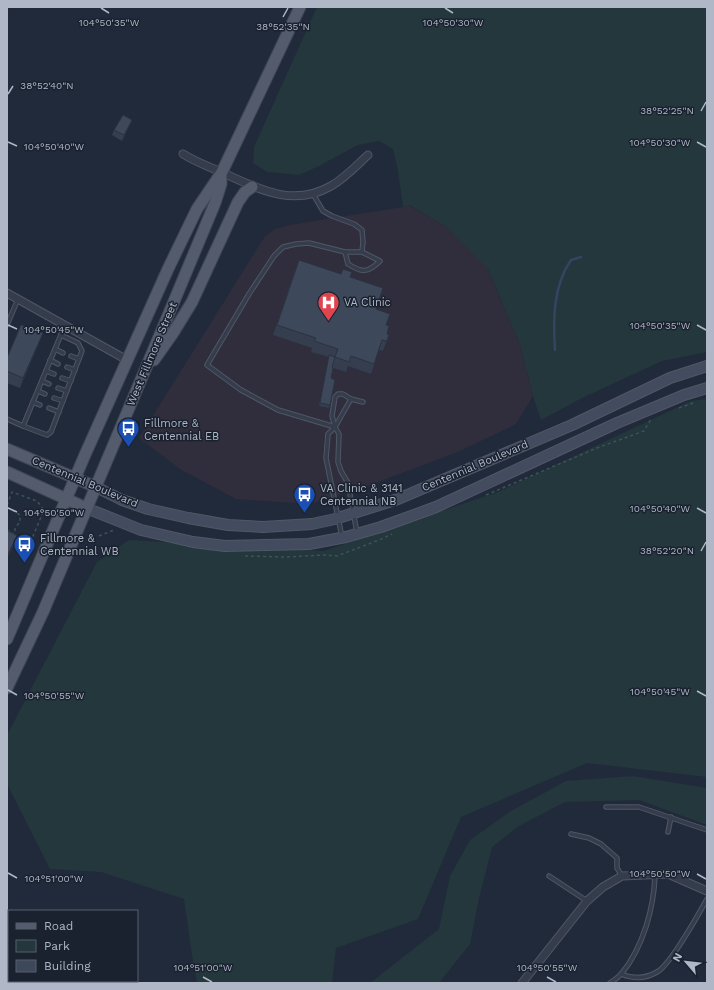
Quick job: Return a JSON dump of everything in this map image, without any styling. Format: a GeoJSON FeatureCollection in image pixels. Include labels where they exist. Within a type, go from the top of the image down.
{"type":"FeatureCollection","features":[{"type":"Feature","properties":{"kind":"main road","name":"West Fillmore Street"},"geometry":{"type":"LineString","coordinates":[[7,639],[75,478],[165,276],[197,210],[222,172],[300,7]]}},
{"type":"Feature","properties":{"kind":"main road","name":"West Fillmore Street"},"geometry":{"type":"LineString","coordinates":[[7,688],[43,612],[215,202],[221,184],[222,172]]}},
{"type":"Feature","properties":{"kind":"main road"},"geometry":{"type":"LineString","coordinates":[[141,379],[173,333],[192,302],[238,202],[244,192],[252,186]]}},
{"type":"Feature","properties":{"kind":"main road","name":"Centennial Boulevard"},"geometry":{"type":"LineString","coordinates":[[7,449],[96,487],[122,500],[148,509],[228,526],[263,527],[303,525],[339,518],[398,499],[572,425],[670,378],[707,366]]}},
{"type":"Feature","properties":{"kind":"main road","name":"Centennial Boulevard"},"geometry":{"type":"LineString","coordinates":[[7,472],[66,500],[141,530],[194,542],[225,546],[309,544],[357,534],[436,507],[616,423],[684,395],[707,388]]}},
{"type":"Feature","properties":{"kind":"main road"},"geometry":{"type":"LineString","coordinates":[[608,408],[616,423]]}},
{"type":"Feature","properties":{"kind":"street"},"geometry":{"type":"LineString","coordinates":[[183,154],[197,163],[222,172],[272,194],[283,196],[313,194],[330,187],[368,156]]}},
{"type":"Feature","properties":{"kind":"street"},"geometry":{"type":"LineString","coordinates":[[7,293],[128,360]]}},
{"type":"Feature","properties":{"kind":"street"},"geometry":{"type":"LineString","coordinates":[[522,983],[587,901],[603,887],[622,876],[668,874],[707,891]]}},
{"type":"Feature","properties":{"kind":"lane"},"geometry":{"type":"LineString","coordinates":[[313,194],[323,211],[354,224],[362,230],[362,252]]}},
{"type":"Feature","properties":{"kind":"lane"},"geometry":{"type":"LineString","coordinates":[[335,427],[278,410],[241,390],[207,365],[257,281],[274,256],[283,248],[296,244],[309,243],[345,252],[362,252],[380,261],[372,269],[366,271],[348,264],[345,252]]}},
{"type":"Feature","properties":{"kind":"lane"},"geometry":{"type":"LineString","coordinates":[[7,325],[18,299]]}},
{"type":"Feature","properties":{"kind":"lane"},"geometry":{"type":"LineString","coordinates":[[23,426],[65,325]]}},
{"type":"Feature","properties":{"kind":"lane"},"geometry":{"type":"LineString","coordinates":[[7,419],[46,435],[52,432],[82,351],[78,343],[60,335]]}},
{"type":"Feature","properties":{"kind":"lane"},"geometry":{"type":"LineString","coordinates":[[55,349],[63,353]]}},
{"type":"Feature","properties":{"kind":"lane"},"geometry":{"type":"LineString","coordinates":[[72,356],[79,359]]}},
{"type":"Feature","properties":{"kind":"lane"},"geometry":{"type":"LineString","coordinates":[[50,360],[58,364]]}},
{"type":"Feature","properties":{"kind":"lane"},"geometry":{"type":"LineString","coordinates":[[67,367],[75,370]]}},
{"type":"Feature","properties":{"kind":"lane"},"geometry":{"type":"LineString","coordinates":[[46,371],[54,374]]}},
{"type":"Feature","properties":{"kind":"lane"},"geometry":{"type":"LineString","coordinates":[[62,378],[71,381]]}},
{"type":"Feature","properties":{"kind":"lane"},"geometry":{"type":"LineString","coordinates":[[42,382],[49,384]]}},
{"type":"Feature","properties":{"kind":"lane"},"geometry":{"type":"LineString","coordinates":[[58,388],[67,391]]}},
{"type":"Feature","properties":{"kind":"lane"},"geometry":{"type":"LineString","coordinates":[[38,391],[45,394]]}},
{"type":"Feature","properties":{"kind":"lane"},"geometry":{"type":"LineString","coordinates":[[357,534],[348,482],[341,471],[338,462],[339,434],[332,416],[338,394],[343,394],[351,399],[363,402]]}},
{"type":"Feature","properties":{"kind":"lane"},"geometry":{"type":"LineString","coordinates":[[54,398],[63,401]]}},
{"type":"Feature","properties":{"kind":"lane"},"geometry":{"type":"LineString","coordinates":[[342,538],[326,458],[328,434],[335,427],[351,399]]}},
{"type":"Feature","properties":{"kind":"lane"},"geometry":{"type":"LineString","coordinates":[[33,402],[40,405]]}},
{"type":"Feature","properties":{"kind":"lane"},"geometry":{"type":"LineString","coordinates":[[49,408],[59,412]]}},
{"type":"Feature","properties":{"kind":"lane"},"geometry":{"type":"LineString","coordinates":[[606,807],[639,807],[707,830]]}},
{"type":"Feature","properties":{"kind":"lane"},"geometry":{"type":"LineString","coordinates":[[668,832],[670,817]]}},
{"type":"Feature","properties":{"kind":"lane"},"geometry":{"type":"LineString","coordinates":[[570,834],[589,838],[600,844],[617,858],[618,868],[622,876]]}},
{"type":"Feature","properties":{"kind":"lane"},"geometry":{"type":"LineString","coordinates":[[610,983],[622,974],[634,955],[648,921],[654,892],[655,875]]}},
{"type":"Feature","properties":{"kind":"lane"},"geometry":{"type":"LineString","coordinates":[[549,876],[587,901]]}},
{"type":"Feature","properties":{"kind":"lane"},"geometry":{"type":"LineString","coordinates":[[622,974],[633,978],[640,978],[658,972],[671,958],[707,899]]}},
{"type":"Feature","properties":{"kind":"path"},"geometry":{"type":"LineString","coordinates":[[12,492],[37,501],[44,510],[28,548],[14,540],[15,528],[20,522],[20,515],[7,506],[12,492]]}},
{"type":"Feature","properties":{"kind":"path"},"geometry":{"type":"LineString","coordinates":[[7,530],[15,534]]}},
{"type":"Feature","properties":{"kind":"shaded area"},"geometry":{"type":"Polygon","coordinates":[[[408,205],[445,226],[487,267],[520,345],[533,396],[516,424],[460,451],[365,487],[310,504],[236,499],[180,469],[139,438],[265,236],[275,229],[289,225],[408,205]]]}},
{"type":"Feature","properties":{"kind":"green space"},"geometry":{"type":"Polygon","coordinates":[[[317,7],[707,7],[707,352],[662,361],[582,398],[541,420],[533,396],[520,345],[488,269],[445,226],[409,205],[403,207],[393,149],[379,141],[358,145],[299,175],[267,172],[253,163],[254,147],[317,7]]]}},
{"type":"Feature","properties":{"kind":"green space"},"geometry":{"type":"Polygon","coordinates":[[[707,399],[707,777],[587,763],[461,817],[418,919],[336,948],[332,983],[197,983],[184,899],[101,872],[50,869],[7,784],[7,735],[97,562],[129,540],[324,551],[498,492],[691,401],[707,399]]]}},
{"type":"Feature","properties":{"kind":"green space"},"geometry":{"type":"Polygon","coordinates":[[[633,776],[707,788],[707,825],[639,800],[565,802],[519,826],[492,847],[479,898],[470,944],[439,983],[370,983],[439,929],[450,876],[470,840],[511,811],[566,781],[633,776]]]}},
{"type":"Feature","properties":{"kind":"building"},"geometry":{"type":"Polygon","coordinates":[[[123,115],[132,120],[124,135],[114,130],[123,115]]]}},
{"type":"Feature","properties":{"kind":"building","name":"VA Clinic"},"geometry":{"type":"Polygon","coordinates":[[[299,260],[341,274],[343,269],[352,272],[350,277],[383,288],[376,309],[390,314],[386,325],[389,326],[387,334],[389,335],[387,341],[382,340],[374,364],[351,356],[349,362],[335,357],[338,349],[314,341],[316,338],[277,325],[299,260]]]}},
{"type":"Feature","properties":{"kind":"building"},"geometry":{"type":"Polygon","coordinates":[[[21,325],[43,333],[23,378],[7,371],[7,358],[21,325]]]}},
{"type":"Feature","properties":{"kind":"building"},"geometry":{"type":"Polygon","coordinates":[[[329,355],[335,357],[331,378],[335,380],[330,405],[320,403],[329,355]]]}},
{"type":"Feature","properties":{"kind":"building"},"geometry":{"type":"Polygon","coordinates":[[[7,530],[17,536],[7,556],[7,530]]]}},
{"type":"Feature","properties":{"kind":"waterway"},"geometry":{"type":"LineString","coordinates":[[555,350],[554,315],[561,281],[571,260],[581,257]]}},
{"type":"Feature","properties":{"kind":"place","name":"VA Clinic"},"geometry":{"type":"Point","coordinates":[328,322]}},
{"type":"Feature","properties":{"kind":"place","name":"Fillmore & Centennial EB"},"geometry":{"type":"Point","coordinates":[129,448]}},
{"type":"Feature","properties":{"kind":"place","name":"VA Clinic & 3141 Centennial NB"},"geometry":{"type":"Point","coordinates":[304,514]}},
{"type":"Feature","properties":{"kind":"place","name":"Fillmore & Centennial WB"},"geometry":{"type":"Point","coordinates":[24,564]}}]}
